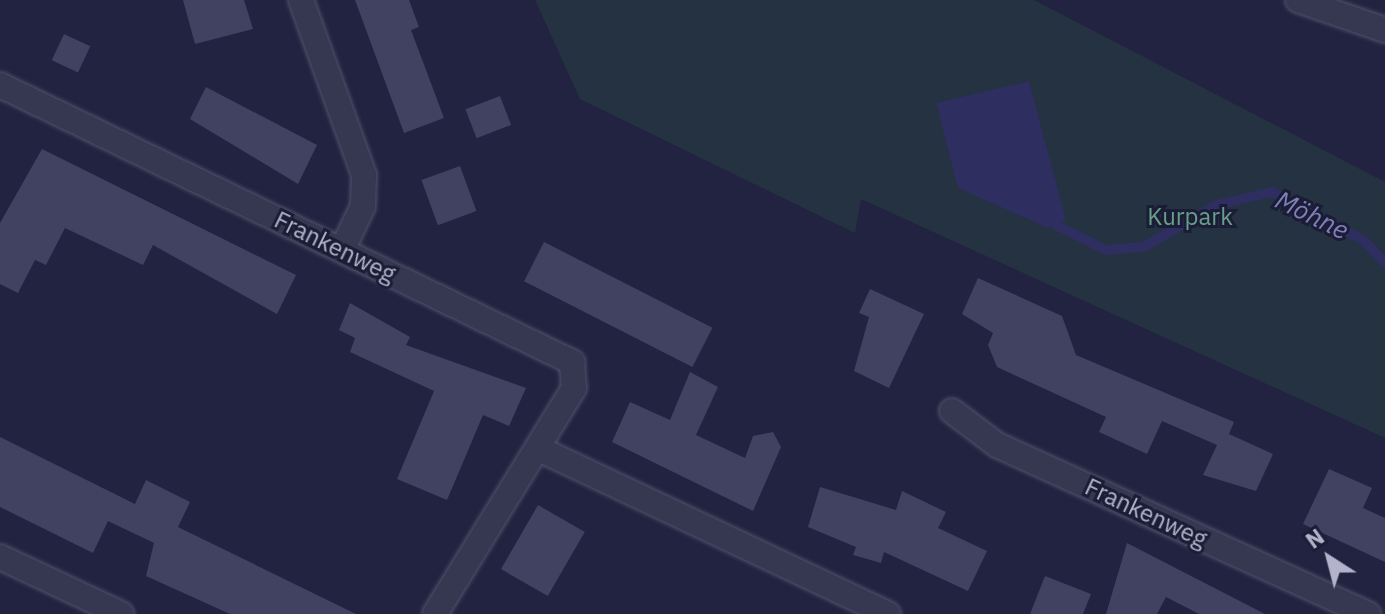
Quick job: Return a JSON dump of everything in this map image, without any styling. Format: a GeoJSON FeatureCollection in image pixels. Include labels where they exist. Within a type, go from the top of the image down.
{"type":"FeatureCollection","features":[{"type":"Feature","properties":{"kind":"street"},"geometry":{"type":"LineString","coordinates":[[301,0],[364,175],[363,206],[342,250]]}},
{"type":"Feature","properties":{"kind":"street"},"geometry":{"type":"LineString","coordinates":[[1298,0],[1385,30]]}},
{"type":"Feature","properties":{"kind":"street","name":"Frankenweg"},"geometry":{"type":"LineString","coordinates":[[3,95],[342,250],[572,362],[577,382],[539,449],[435,614]]}},
{"type":"Feature","properties":{"kind":"street","name":"Frankenweg"},"geometry":{"type":"LineString","coordinates":[[952,411],[997,445],[1352,611]]}},
{"type":"Feature","properties":{"kind":"street"},"geometry":{"type":"LineString","coordinates":[[539,449],[888,614]]}},
{"type":"Feature","properties":{"kind":"street"},"geometry":{"type":"LineString","coordinates":[[0,557],[121,614]]}},
{"type":"Feature","properties":{"kind":"green space","name":"Kurpark"},"geometry":{"type":"Polygon","coordinates":[[[535,0],[1034,0],[1385,182],[1385,438],[861,199],[855,233],[580,99],[535,0]]]}},
{"type":"Feature","properties":{"kind":"shaded area"},"geometry":{"type":"Polygon","coordinates":[[[1029,81],[1066,220],[1048,228],[958,188],[936,103],[1029,81]]]}},
{"type":"Feature","properties":{"kind":"building"},"geometry":{"type":"Polygon","coordinates":[[[183,0],[244,0],[253,29],[195,44],[183,0]]]}},
{"type":"Feature","properties":{"kind":"building"},"geometry":{"type":"Polygon","coordinates":[[[355,0],[409,0],[419,27],[411,30],[444,118],[404,133],[355,0]]]}},
{"type":"Feature","properties":{"kind":"building"},"geometry":{"type":"Polygon","coordinates":[[[64,34],[90,46],[78,73],[52,60],[64,34]]]}},
{"type":"Feature","properties":{"kind":"building"},"geometry":{"type":"Polygon","coordinates":[[[206,87],[317,145],[298,184],[190,119],[206,87]]]}},
{"type":"Feature","properties":{"kind":"building"},"geometry":{"type":"Polygon","coordinates":[[[500,96],[511,125],[477,138],[465,109],[500,96]]]}},
{"type":"Feature","properties":{"kind":"building"},"geometry":{"type":"Polygon","coordinates":[[[42,149],[296,275],[277,314],[153,245],[143,265],[65,228],[46,265],[35,260],[18,293],[0,284],[0,223],[42,149]]]}},
{"type":"Feature","properties":{"kind":"building"},"geometry":{"type":"Polygon","coordinates":[[[460,166],[476,211],[438,225],[421,180],[460,166]]]}},
{"type":"Feature","properties":{"kind":"building"},"geometry":{"type":"Polygon","coordinates":[[[544,242],[712,328],[692,367],[524,281],[544,242]]]}},
{"type":"Feature","properties":{"kind":"building"},"geometry":{"type":"Polygon","coordinates":[[[978,278],[1062,316],[1076,355],[1234,422],[1229,434],[1273,454],[1256,491],[1203,475],[1217,445],[1162,421],[1147,454],[1099,432],[1106,417],[997,367],[988,345],[993,333],[962,314],[978,278]]]}},
{"type":"Feature","properties":{"kind":"building"},"geometry":{"type":"Polygon","coordinates":[[[870,289],[924,314],[889,388],[854,371],[869,317],[859,313],[870,289]]]}},
{"type":"Feature","properties":{"kind":"building"},"geometry":{"type":"Polygon","coordinates":[[[350,303],[410,337],[406,345],[526,388],[509,426],[483,415],[447,500],[397,479],[434,391],[350,352],[355,338],[339,330],[350,303]]]}},
{"type":"Feature","properties":{"kind":"building"},"geometry":{"type":"Polygon","coordinates":[[[690,372],[718,387],[696,435],[745,458],[753,436],[773,432],[781,447],[753,511],[612,442],[630,402],[670,420],[690,372]]]}},
{"type":"Feature","properties":{"kind":"building"},"geometry":{"type":"Polygon","coordinates":[[[0,437],[135,504],[146,480],[190,502],[178,527],[356,614],[230,614],[146,576],[154,543],[108,521],[93,553],[0,507],[0,437]]]}},
{"type":"Feature","properties":{"kind":"building"},"geometry":{"type":"Polygon","coordinates":[[[1329,469],[1372,488],[1363,508],[1385,518],[1385,562],[1303,524],[1329,469]]]}},
{"type":"Feature","properties":{"kind":"building"},"geometry":{"type":"Polygon","coordinates":[[[820,487],[896,510],[902,491],[946,512],[938,528],[987,551],[968,591],[884,552],[881,563],[853,555],[856,547],[808,527],[820,487]]]}},
{"type":"Feature","properties":{"kind":"building"},"geometry":{"type":"Polygon","coordinates":[[[538,505],[585,532],[548,596],[501,569],[538,505]]]}},
{"type":"Feature","properties":{"kind":"building"},"geometry":{"type":"Polygon","coordinates":[[[1127,543],[1265,614],[1199,614],[1166,597],[1157,614],[1106,614],[1127,543]]]}},
{"type":"Feature","properties":{"kind":"building"},"geometry":{"type":"Polygon","coordinates":[[[1045,576],[1091,594],[1083,614],[1030,614],[1045,576]]]}},
{"type":"Feature","properties":{"kind":"waterway","name":"Möhne"},"geometry":{"type":"LineString","coordinates":[[1056,225],[1106,250],[1144,247],[1216,205],[1272,192],[1363,240],[1385,263]]}}]}
